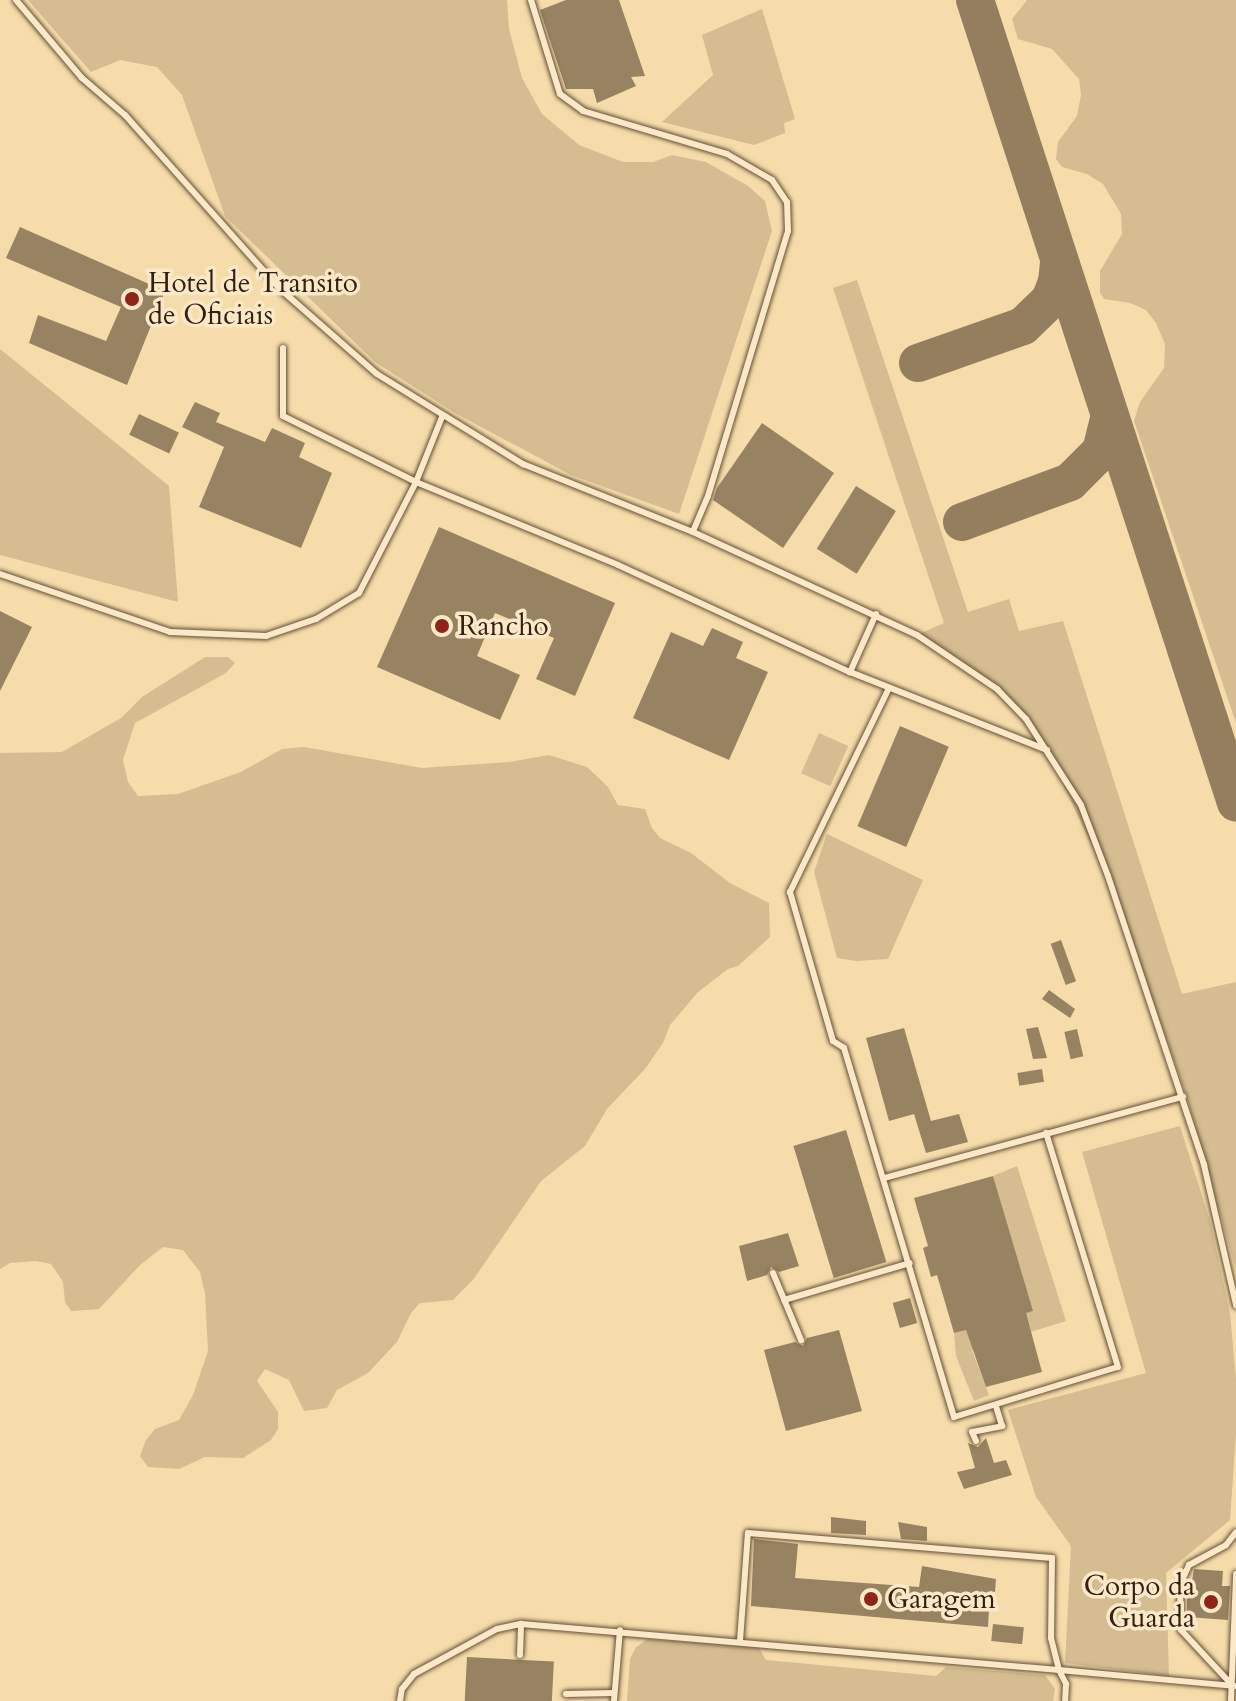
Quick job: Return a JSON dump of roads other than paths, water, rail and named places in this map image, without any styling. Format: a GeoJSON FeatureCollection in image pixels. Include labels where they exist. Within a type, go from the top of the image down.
{"type":"FeatureCollection","features":[{"type":"Feature","properties":{"kind":"lane"},"geometry":{"type":"LineString","coordinates":[[16,0],[82,78],[125,115],[279,288],[377,374],[442,417],[523,464],[693,532],[876,614],[947,652],[997,689],[1047,750],[1084,813],[1183,1097],[1204,1165],[1236,1305]]}},
{"type":"Feature","properties":{"kind":"lane"},"geometry":{"type":"LineString","coordinates":[[531,0],[560,94],[583,111],[727,154],[772,180],[787,202],[788,231],[708,496],[693,532]]}},
{"type":"Feature","properties":{"kind":"lane"},"geometry":{"type":"LineString","coordinates":[[283,348],[283,416],[416,482],[618,565],[850,672],[1047,750]]}},
{"type":"Feature","properties":{"kind":"lane"},"geometry":{"type":"LineString","coordinates":[[0,574],[170,632],[266,636],[316,619],[359,593],[416,482],[442,417]]}},
{"type":"Feature","properties":{"kind":"lane"},"geometry":{"type":"LineString","coordinates":[[850,672],[876,614]]}},
{"type":"Feature","properties":{"kind":"lane"},"geometry":{"type":"LineString","coordinates":[[889,688],[790,892],[833,1041],[844,1048],[954,1417],[1118,1367],[1046,1133]]}},
{"type":"Feature","properties":{"kind":"lane"},"geometry":{"type":"LineString","coordinates":[[884,1178],[1183,1097]]}},
{"type":"Feature","properties":{"kind":"lane"},"geometry":{"type":"LineString","coordinates":[[784,1300],[910,1263]]}},
{"type":"Feature","properties":{"kind":"lane"},"geometry":{"type":"LineString","coordinates":[[773,1273],[801,1340]]}},
{"type":"Feature","properties":{"kind":"lane"},"geometry":{"type":"LineString","coordinates":[[976,1441],[972,1432],[1002,1426],[996,1406]]}},
{"type":"Feature","properties":{"kind":"lane"},"geometry":{"type":"LineString","coordinates":[[1234,1686],[1181,1630],[1180,1585],[1189,1565],[1226,1545],[1236,1532]]}},
{"type":"Feature","properties":{"kind":"lane"},"geometry":{"type":"LineString","coordinates":[[740,1641],[748,1533],[1052,1558],[1051,1638],[1066,1684],[1065,1701]]}},
{"type":"Feature","properties":{"kind":"lane"},"geometry":{"type":"LineString","coordinates":[[1231,1701],[1234,1686],[1236,1574]]}},
{"type":"Feature","properties":{"kind":"lane"},"geometry":{"type":"LineString","coordinates":[[400,1701],[402,1689],[414,1674],[497,1629],[521,1624],[620,1630],[1234,1686]]}},
{"type":"Feature","properties":{"kind":"lane"},"geometry":{"type":"LineString","coordinates":[[520,1655],[521,1624]]}},
{"type":"Feature","properties":{"kind":"lane"},"geometry":{"type":"LineString","coordinates":[[566,1694],[614,1697],[620,1630]]}},
{"type":"Feature","properties":{"kind":"place","name":"Hotel de Transito de Oficiais"},"geometry":{"type":"Point","coordinates":[132,299]}},
{"type":"Feature","properties":{"kind":"place","name":"Rancho"},"geometry":{"type":"Point","coordinates":[442,626]}},
{"type":"Feature","properties":{"kind":"place","name":"Garagem"},"geometry":{"type":"Point","coordinates":[871,1599]}},
{"type":"Feature","properties":{"kind":"place","name":"Corpo da Guarda"},"geometry":{"type":"Point","coordinates":[1211,1602]}}]}
